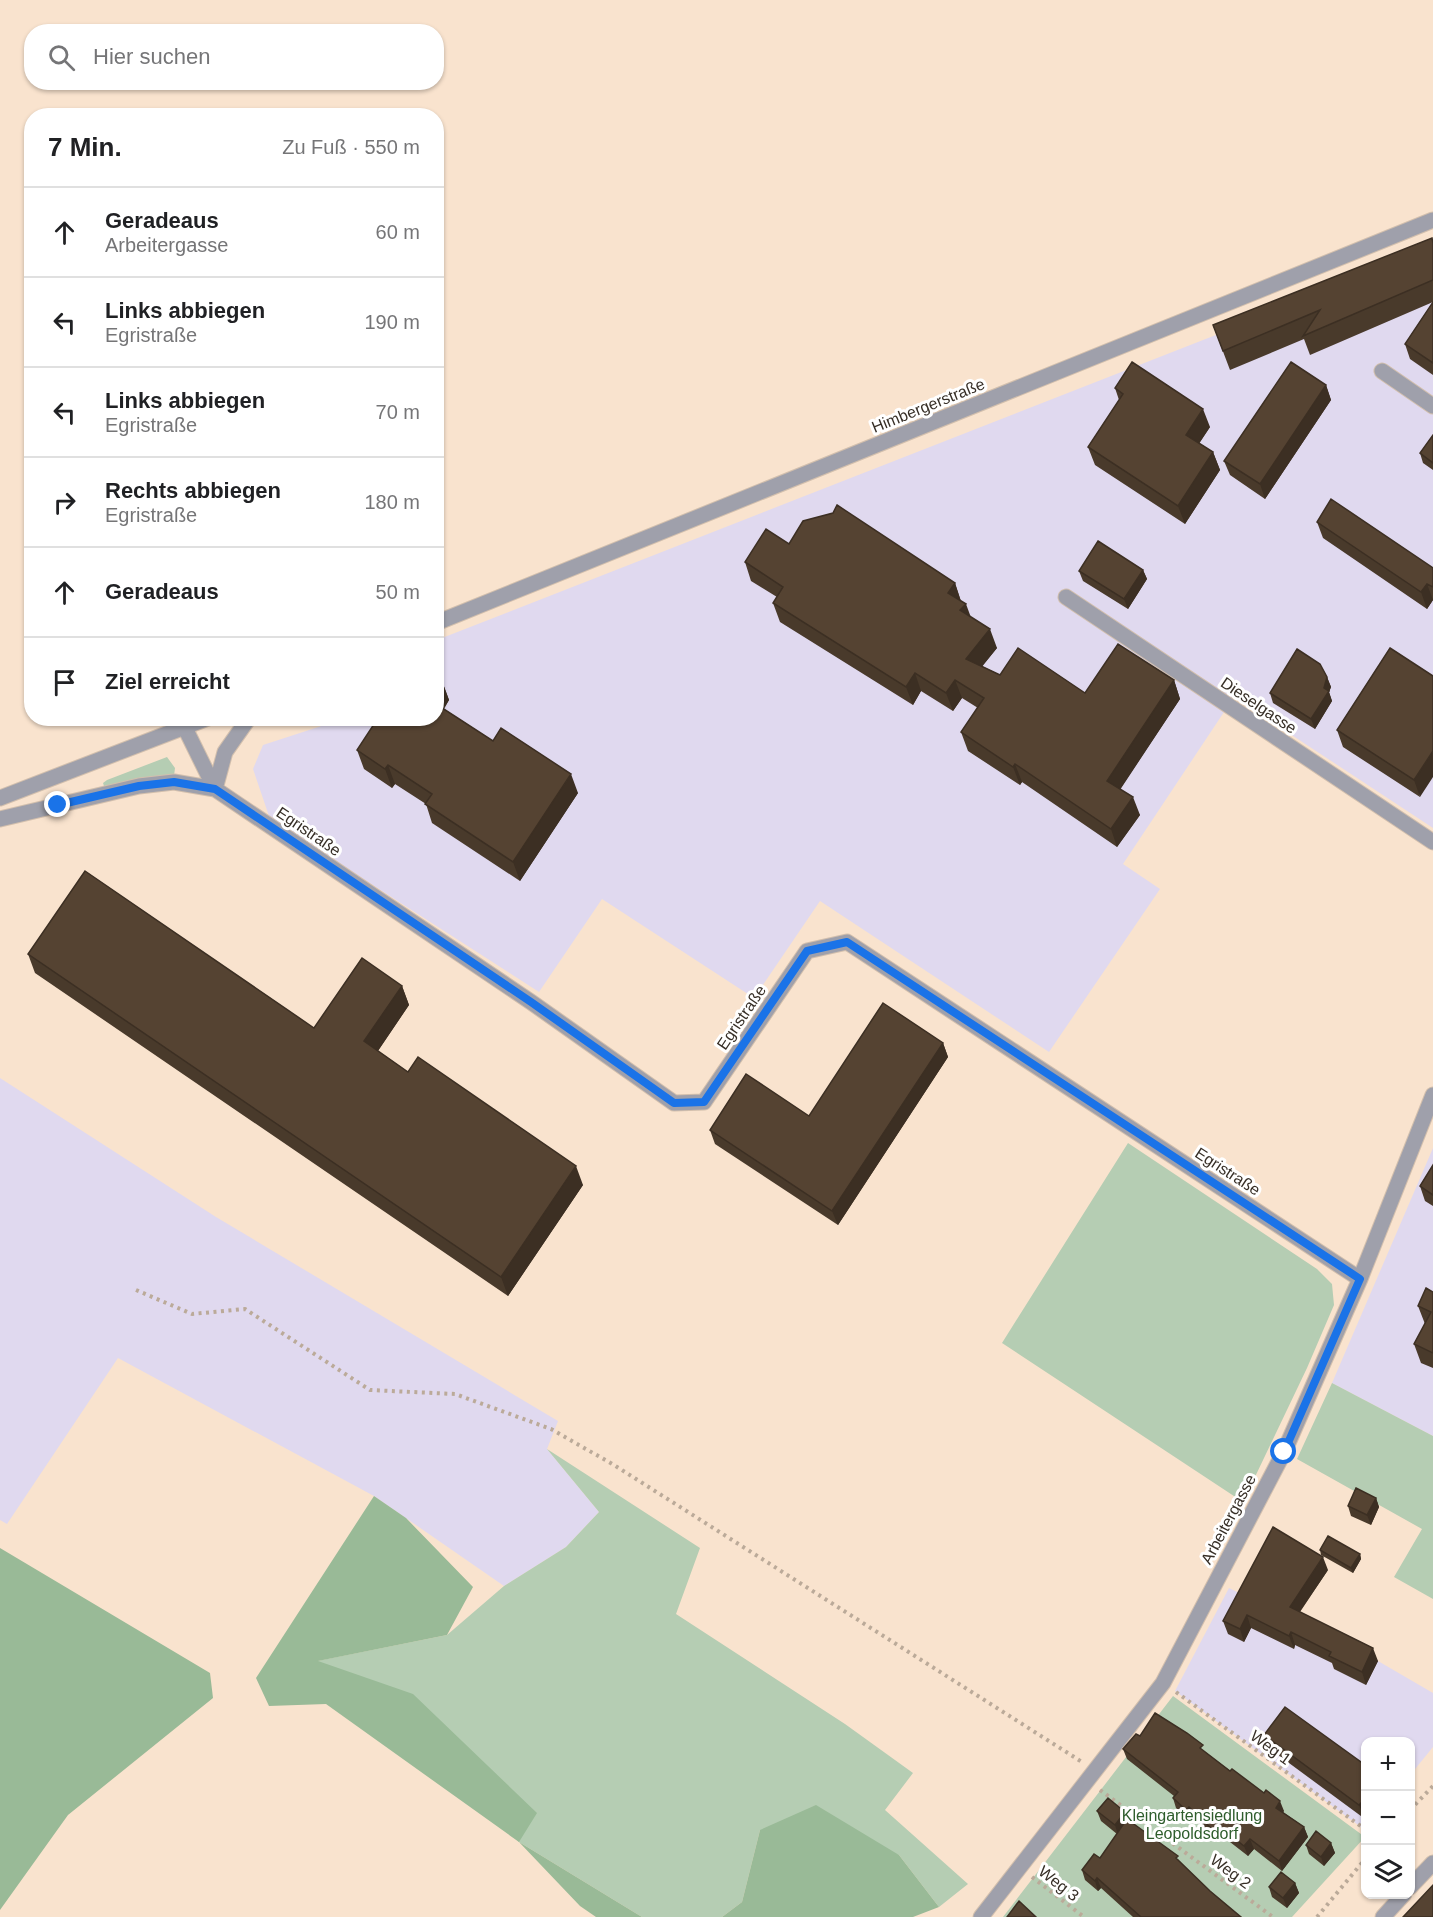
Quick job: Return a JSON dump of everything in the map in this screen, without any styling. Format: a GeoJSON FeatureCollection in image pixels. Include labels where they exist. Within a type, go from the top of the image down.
{"type":"FeatureCollection","features":[{"type":"Feature","properties":{"kind":"street","name":"Himbergerstraße"},"geometry":{"type":"LineString","coordinates":[[444,620],[1433,220]]}},
{"type":"Feature","properties":{"kind":"street"},"geometry":{"type":"LineString","coordinates":[[1382,371],[1433,406]]}},
{"type":"Feature","properties":{"kind":"street","name":"Dieselgasse"},"geometry":{"type":"LineString","coordinates":[[1066,597],[1433,842]]}},
{"type":"Feature","properties":{"kind":"street"},"geometry":{"type":"LineString","coordinates":[[0,798],[190,726]]}},
{"type":"Feature","properties":{"kind":"street"},"geometry":{"type":"LineString","coordinates":[[0,819],[139,786],[174,782],[215,789],[225,752],[243,726]]}},
{"type":"Feature","properties":{"kind":"street","name":"Egristraße"},"geometry":{"type":"LineString","coordinates":[[185,728],[215,789],[531,1002],[674,1103],[704,1102],[807,951],[847,942],[1360,1279]]}},
{"type":"Feature","properties":{"kind":"street","name":"Arbeitergasse"},"geometry":{"type":"LineString","coordinates":[[981,1917],[1163,1683],[1284,1452],[1360,1279],[1433,1095]]}},
{"type":"Feature","properties":{"kind":"street"},"geometry":{"type":"LineString","coordinates":[[1415,1882],[1433,1863]]}},
{"type":"Feature","properties":{"kind":"street"},"geometry":{"type":"LineString","coordinates":[[1383,1917],[1399,1899]]}},
{"type":"Feature","properties":{"kind":"path","name":"Weg 2"},"geometry":{"type":"LineString","coordinates":[[136,1290],[192,1314],[245,1309],[370,1390],[455,1394],[551,1429],[614,1465],[1091,1776],[1273,1917]]}},
{"type":"Feature","properties":{"kind":"path","name":"Weg 1"},"geometry":{"type":"LineString","coordinates":[[1163,1683],[1361,1827]]}},
{"type":"Feature","properties":{"kind":"path"},"geometry":{"type":"LineString","coordinates":[[1415,1805],[1433,1786]]}},
{"type":"Feature","properties":{"kind":"path"},"geometry":{"type":"LineString","coordinates":[[1317,1917],[1361,1863]]}},
{"type":"Feature","properties":{"kind":"path","name":"Weg 3"},"geometry":{"type":"LineString","coordinates":[[1020,1867],[1084,1917]]}},
{"type":"Feature","properties":{"kind":"shaded area"},"geometry":{"type":"Polygon","coordinates":[[[1433,250],[1433,828],[1234,697],[1123,864],[1160,889],[1049,1052],[820,901],[754,998],[602,899],[539,992],[270,819],[253,769],[263,745],[321,726],[444,726],[444,637],[1433,250]]]}},
{"type":"Feature","properties":{"kind":"shaded area"},"geometry":{"type":"Polygon","coordinates":[[[0,1078],[216,1217],[558,1421],[547,1449],[599,1512],[566,1547],[504,1586],[374,1496],[118,1358],[7,1524],[0,1520],[0,1078]]]}},
{"type":"Feature","properties":{"kind":"shaded area"},"geometry":{"type":"Polygon","coordinates":[[[1433,1148],[1433,1436],[1332,1383],[1433,1148]]]}},
{"type":"Feature","properties":{"kind":"shaded area"},"geometry":{"type":"Polygon","coordinates":[[[1229,1588],[1378,1661],[1433,1693],[1433,1747],[1415,1769],[1415,1737],[1361,1737],[1361,1827],[1175,1691],[1229,1588]]]}},
{"type":"Feature","properties":{"kind":"green space"},"geometry":{"type":"Polygon","coordinates":[[[167,757],[175,768],[174,776],[104,786],[103,783],[107,780],[167,757]]]}},
{"type":"Feature","properties":{"kind":"green space"},"geometry":{"type":"Polygon","coordinates":[[[1128,1143],[1317,1269],[1332,1284],[1334,1305],[1307,1368],[1243,1502],[1002,1343],[1128,1143]]]}},
{"type":"Feature","properties":{"kind":"green space"},"geometry":{"type":"Polygon","coordinates":[[[1332,1383],[1433,1436],[1433,1599],[1394,1577],[1422,1529],[1297,1459],[1332,1383]]]}},
{"type":"Feature","properties":{"kind":"green space"},"geometry":{"type":"Polygon","coordinates":[[[547,1449],[700,1548],[676,1614],[845,1724],[913,1773],[885,1810],[968,1884],[939,1907],[899,1855],[760,1830],[742,1902],[722,1917],[642,1917],[519,1842],[317,1661],[447,1635],[504,1586],[566,1547],[599,1512],[547,1449]]]}},
{"type":"Feature","properties":{"kind":"green space"},"geometry":{"type":"Polygon","coordinates":[[[374,1496],[406,1518],[473,1587],[447,1635],[318,1661],[413,1694],[537,1813],[519,1842],[326,1704],[269,1706],[256,1678],[374,1496]]]}},
{"type":"Feature","properties":{"kind":"green space"},"geometry":{"type":"Polygon","coordinates":[[[0,1548],[210,1673],[213,1698],[68,1815],[0,1910],[0,1548]]]}},
{"type":"Feature","properties":{"kind":"green space","name":"Kleingartensiedlung Leopoldsdorf"},"geometry":{"type":"Polygon","coordinates":[[[1173,1696],[1361,1834],[1361,1841],[1292,1917],[1003,1917],[1173,1696]]]}},
{"type":"Feature","properties":{"kind":"green space"},"geometry":{"type":"Polygon","coordinates":[[[816,1805],[899,1855],[939,1907],[913,1917],[722,1917],[742,1902],[760,1830],[816,1805]]]}},
{"type":"Feature","properties":{"kind":"green space"},"geometry":{"type":"Polygon","coordinates":[[[519,1842],[642,1917],[596,1917],[580,1906],[519,1842]]]}},
{"type":"Feature","properties":{"kind":"building"},"geometry":{"type":"Polygon","coordinates":[[[1432,238],[1433,280],[1303,336],[1320,310],[1223,351],[1213,325],[1432,238]]]}},
{"type":"Feature","properties":{"kind":"building"},"geometry":{"type":"Polygon","coordinates":[[[1433,302],[1433,363],[1405,344],[1433,302]]]}},
{"type":"Feature","properties":{"kind":"building"},"geometry":{"type":"Polygon","coordinates":[[[1132,362],[1203,409],[1186,435],[1213,452],[1178,506],[1088,447],[1123,394],[1115,388],[1132,362]]]}},
{"type":"Feature","properties":{"kind":"building"},"geometry":{"type":"Polygon","coordinates":[[[1291,362],[1326,385],[1260,484],[1224,461],[1291,362]]]}},
{"type":"Feature","properties":{"kind":"building"},"geometry":{"type":"Polygon","coordinates":[[[1433,435],[1433,463],[1420,453],[1433,435]]]}},
{"type":"Feature","properties":{"kind":"building"},"geometry":{"type":"Polygon","coordinates":[[[1331,499],[1433,568],[1433,587],[1427,584],[1421,592],[1317,522],[1331,499]]]}},
{"type":"Feature","properties":{"kind":"building"},"geometry":{"type":"Polygon","coordinates":[[[837,505],[955,583],[948,593],[966,604],[960,610],[990,629],[966,659],[1000,675],[1018,648],[1085,693],[1118,644],[1174,680],[1107,781],[1133,797],[1111,829],[1015,764],[1013,767],[961,732],[984,698],[955,680],[946,693],[915,673],[906,687],[773,603],[783,587],[745,562],[766,529],[789,544],[803,521],[833,513],[837,505]]]}},
{"type":"Feature","properties":{"kind":"building"},"geometry":{"type":"Polygon","coordinates":[[[1098,541],[1143,570],[1124,599],[1079,571],[1098,541]]]}},
{"type":"Feature","properties":{"kind":"building"},"geometry":{"type":"Polygon","coordinates":[[[1390,648],[1433,676],[1433,751],[1414,780],[1337,730],[1390,648]]]}},
{"type":"Feature","properties":{"kind":"building"},"geometry":{"type":"Polygon","coordinates":[[[1297,649],[1320,664],[1327,677],[1324,688],[1329,691],[1311,719],[1270,693],[1297,649]]]}},
{"type":"Feature","properties":{"kind":"building"},"geometry":{"type":"Polygon","coordinates":[[[444,709],[493,741],[501,728],[571,774],[513,862],[425,804],[432,794],[388,765],[385,769],[357,750],[373,726],[444,726],[444,709]]]}},
{"type":"Feature","properties":{"kind":"building"},"geometry":{"type":"Polygon","coordinates":[[[85,871],[314,1028],[362,958],[402,986],[364,1041],[408,1072],[418,1057],[576,1166],[501,1277],[28,954],[85,871]]]}},
{"type":"Feature","properties":{"kind":"building"},"geometry":{"type":"Polygon","coordinates":[[[883,1003],[943,1043],[832,1211],[710,1130],[746,1074],[809,1116],[883,1003]]]}},
{"type":"Feature","properties":{"kind":"building"},"geometry":{"type":"Polygon","coordinates":[[[1433,1165],[1433,1195],[1420,1186],[1433,1165]]]}},
{"type":"Feature","properties":{"kind":"building"},"geometry":{"type":"Polygon","coordinates":[[[1426,1288],[1433,1292],[1433,1353],[1414,1344],[1431,1312],[1418,1306],[1426,1288]]]}},
{"type":"Feature","properties":{"kind":"building"},"geometry":{"type":"Polygon","coordinates":[[[1356,1488],[1376,1498],[1367,1515],[1348,1506],[1356,1488]]]}},
{"type":"Feature","properties":{"kind":"building"},"geometry":{"type":"Polygon","coordinates":[[[1273,1527],[1323,1557],[1290,1607],[1373,1648],[1362,1672],[1329,1656],[1331,1652],[1291,1632],[1289,1636],[1247,1615],[1240,1629],[1223,1621],[1273,1527]]]}},
{"type":"Feature","properties":{"kind":"building"},"geometry":{"type":"Polygon","coordinates":[[[1328,1536],[1360,1554],[1351,1568],[1320,1550],[1328,1536]]]}},
{"type":"Feature","properties":{"kind":"building"},"geometry":{"type":"Polygon","coordinates":[[[1285,1707],[1361,1762],[1361,1803],[1359,1805],[1264,1735],[1285,1707]]]}},
{"type":"Feature","properties":{"kind":"building"},"geometry":{"type":"Polygon","coordinates":[[[1155,1713],[1203,1745],[1200,1748],[1230,1771],[1232,1769],[1264,1793],[1266,1790],[1280,1801],[1276,1808],[1304,1827],[1279,1861],[1250,1839],[1244,1846],[1217,1825],[1213,1830],[1189,1807],[1186,1810],[1173,1798],[1178,1792],[1123,1749],[1136,1734],[1140,1736],[1155,1713]]]}},
{"type":"Feature","properties":{"kind":"building"},"geometry":{"type":"Polygon","coordinates":[[[1108,1798],[1125,1812],[1115,1825],[1097,1811],[1108,1798]]]}},
{"type":"Feature","properties":{"kind":"building"},"geometry":{"type":"Polygon","coordinates":[[[1127,1819],[1178,1856],[1176,1858],[1210,1891],[1241,1917],[1141,1917],[1097,1878],[1095,1881],[1082,1870],[1094,1854],[1100,1858],[1127,1819]]]}},
{"type":"Feature","properties":{"kind":"building"},"geometry":{"type":"Polygon","coordinates":[[[1316,1831],[1331,1843],[1321,1857],[1306,1845],[1316,1831]]]}},
{"type":"Feature","properties":{"kind":"building"},"geometry":{"type":"Polygon","coordinates":[[[1281,1872],[1295,1883],[1283,1898],[1269,1887],[1281,1872]]]}},
{"type":"Feature","properties":{"kind":"building"},"geometry":{"type":"Polygon","coordinates":[[[1433,1885],[1433,1917],[1403,1917],[1433,1885]]]}},
{"type":"Feature","properties":{"kind":"building"},"geometry":{"type":"Polygon","coordinates":[[[1019,1901],[1036,1917],[1007,1917],[1019,1901]]]}},
{"type":"Feature","properties":{"kind":"route"},"geometry":{"type":"LineString","coordinates":[[58,805],[139,786],[174,782],[215,789],[531,1002],[674,1103],[704,1102],[807,951],[847,942],[1360,1279],[1284,1452]]}}]}
